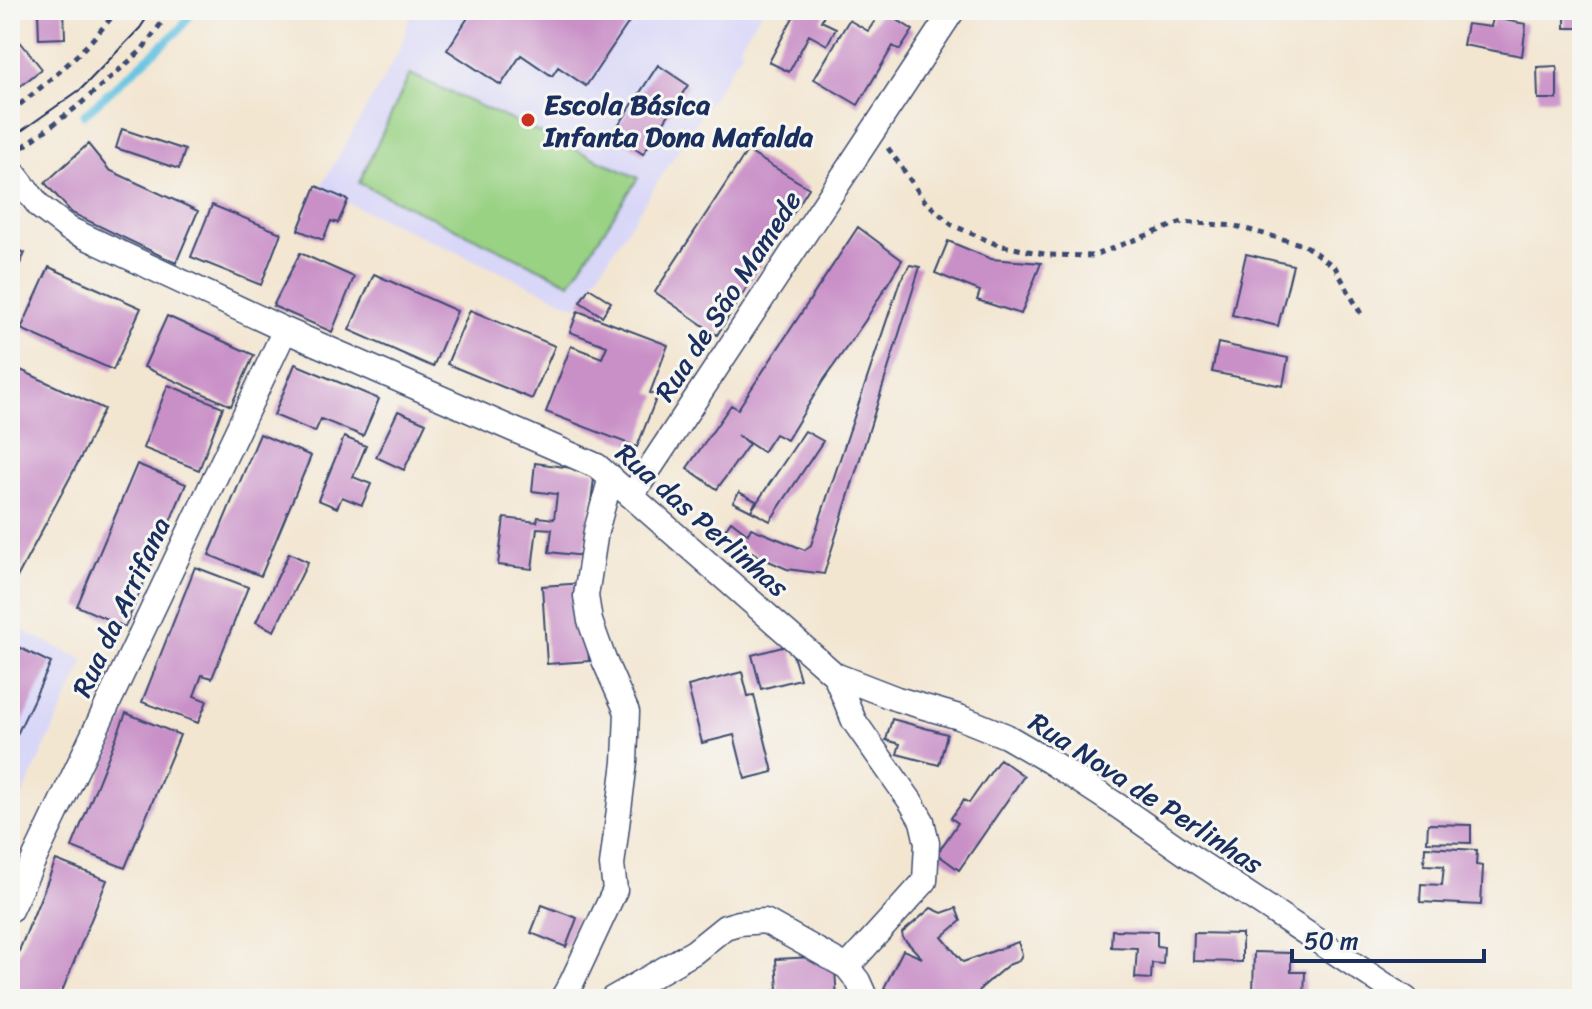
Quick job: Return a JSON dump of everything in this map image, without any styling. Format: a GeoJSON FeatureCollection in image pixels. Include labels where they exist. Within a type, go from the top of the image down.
{"type":"FeatureCollection","features":[{"type":"Feature","properties":{"kind":"street","name":"Rua de São Mamede"},"geometry":{"type":"LineString","coordinates":[[632,495],[953,10]]}},
{"type":"Feature","properties":{"kind":"street","name":"Rua das Perlinhas"},"geometry":{"type":"LineString","coordinates":[[10,168],[40,207],[69,229],[285,330],[597,466],[835,675],[854,721],[922,821],[927,843],[925,881],[847,967]]}},
{"type":"Feature","properties":{"kind":"street","name":"Rua da Arrifana"},"geometry":{"type":"LineString","coordinates":[[10,910],[285,330]]}},
{"type":"Feature","properties":{"kind":"street"},"geometry":{"type":"LineString","coordinates":[[562,999],[615,890],[612,865],[622,799],[627,712],[590,621],[586,596],[596,531],[611,477]]}},
{"type":"Feature","properties":{"kind":"street","name":"Rua Nova de Perlinhas"},"geometry":{"type":"LineString","coordinates":[[835,675],[1006,736],[1118,806],[1406,999]]}},
{"type":"Feature","properties":{"kind":"street"},"geometry":{"type":"LineString","coordinates":[[612,999],[694,952],[725,927],[765,921],[847,967],[866,999]]}},
{"type":"Feature","properties":{"kind":"path"},"geometry":{"type":"LineString","coordinates":[[10,112],[67,67],[117,10]]}},
{"type":"Feature","properties":{"kind":"path"},"geometry":{"type":"LineString","coordinates":[[23,147],[78,106],[141,51],[171,10]]}},
{"type":"Feature","properties":{"kind":"path"},"geometry":{"type":"LineString","coordinates":[[871,134],[890,149],[925,201],[952,225],[998,245],[1049,255],[1092,256],[1182,222],[1235,226],[1304,245],[1335,267],[1361,314]]}},
{"type":"Feature","properties":{"kind":"shaded area","name":"Escola Básica Infanta Dona Mafalda"},"geometry":{"type":"Polygon","coordinates":[[[412,10],[763,10],[739,46],[743,50],[577,307],[319,190],[400,50],[412,10]]]}},
{"type":"Feature","properties":{"kind":"shaded area"},"geometry":{"type":"Polygon","coordinates":[[[10,625],[85,660],[10,823],[10,625]]]}},
{"type":"Feature","properties":{"kind":"green space"},"geometry":{"type":"Polygon","coordinates":[[[410,74],[638,178],[570,283],[359,183],[410,74]]]}},
{"type":"Feature","properties":{"kind":"building"},"geometry":{"type":"Polygon","coordinates":[[[38,10],[64,10],[65,38],[39,39],[38,10]]]}},
{"type":"Feature","properties":{"kind":"building"},"geometry":{"type":"Polygon","coordinates":[[[473,10],[637,10],[586,86],[558,67],[552,76],[521,55],[501,85],[447,50],[473,10]]]}},
{"type":"Feature","properties":{"kind":"building"},"geometry":{"type":"Polygon","coordinates":[[[797,10],[827,10],[821,21],[836,28],[827,45],[809,35],[789,72],[769,62],[797,10]]]}},
{"type":"Feature","properties":{"kind":"building"},"geometry":{"type":"Polygon","coordinates":[[[882,10],[913,30],[900,50],[893,46],[858,105],[814,79],[849,20],[868,31],[882,10]]]}},
{"type":"Feature","properties":{"kind":"building"},"geometry":{"type":"Polygon","coordinates":[[[1557,10],[1582,10],[1582,28],[1565,28],[1565,13],[1557,14],[1557,10]]]}},
{"type":"Feature","properties":{"kind":"building"},"geometry":{"type":"Polygon","coordinates":[[[1493,18],[1526,24],[1522,56],[1463,45],[1467,24],[1491,27],[1493,18]]]}},
{"type":"Feature","properties":{"kind":"building"},"geometry":{"type":"Polygon","coordinates":[[[10,29],[42,69],[10,94],[10,29]]]}},
{"type":"Feature","properties":{"kind":"building"},"geometry":{"type":"Polygon","coordinates":[[[658,65],[688,85],[643,154],[613,134],[658,65]]]}},
{"type":"Feature","properties":{"kind":"building"},"geometry":{"type":"Polygon","coordinates":[[[1557,66],[1557,99],[1538,99],[1537,67],[1557,66]]]}},
{"type":"Feature","properties":{"kind":"building"},"geometry":{"type":"Polygon","coordinates":[[[122,129],[185,150],[179,169],[116,148],[122,129]]]}},
{"type":"Feature","properties":{"kind":"building"},"geometry":{"type":"Polygon","coordinates":[[[88,144],[109,170],[198,211],[176,263],[72,213],[45,183],[88,144]]]}},
{"type":"Feature","properties":{"kind":"building"},"geometry":{"type":"Polygon","coordinates":[[[747,151],[809,188],[717,335],[655,292],[747,151]]]}},
{"type":"Feature","properties":{"kind":"building"},"geometry":{"type":"Polygon","coordinates":[[[316,186],[348,200],[338,223],[331,221],[323,240],[298,230],[316,186]]]}},
{"type":"Feature","properties":{"kind":"building"},"geometry":{"type":"Polygon","coordinates":[[[212,205],[281,233],[261,285],[191,257],[212,205]]]}},
{"type":"Feature","properties":{"kind":"building"},"geometry":{"type":"Polygon","coordinates":[[[858,227],[902,260],[787,440],[775,434],[763,452],[737,435],[749,444],[717,489],[687,468],[731,405],[738,409],[858,227]]]}},
{"type":"Feature","properties":{"kind":"building"},"geometry":{"type":"Polygon","coordinates":[[[948,241],[991,259],[1041,263],[1021,314],[977,300],[980,291],[935,273],[948,241]]]}},
{"type":"Feature","properties":{"kind":"building"},"geometry":{"type":"Polygon","coordinates":[[[10,246],[25,253],[10,285],[10,246]]]}},
{"type":"Feature","properties":{"kind":"building"},"geometry":{"type":"Polygon","coordinates":[[[300,253],[354,277],[332,332],[273,306],[300,253]]]}},
{"type":"Feature","properties":{"kind":"building"},"geometry":{"type":"Polygon","coordinates":[[[1246,254],[1293,265],[1278,326],[1232,315],[1246,254]]]}},
{"type":"Feature","properties":{"kind":"building"},"geometry":{"type":"Polygon","coordinates":[[[910,265],[920,267],[824,574],[787,569],[764,559],[722,534],[731,521],[748,534],[751,528],[805,550],[811,545],[900,281],[910,265]]]}},
{"type":"Feature","properties":{"kind":"building"},"geometry":{"type":"Polygon","coordinates":[[[49,267],[141,308],[113,370],[21,329],[49,267]]]}},
{"type":"Feature","properties":{"kind":"building"},"geometry":{"type":"Polygon","coordinates":[[[374,274],[457,311],[433,367],[349,330],[374,274]]]}},
{"type":"Feature","properties":{"kind":"building"},"geometry":{"type":"Polygon","coordinates":[[[589,288],[611,302],[602,316],[580,302],[589,288]]]}},
{"type":"Feature","properties":{"kind":"building"},"geometry":{"type":"Polygon","coordinates":[[[470,310],[555,346],[532,399],[447,364],[470,310]]]}},
{"type":"Feature","properties":{"kind":"building"},"geometry":{"type":"Polygon","coordinates":[[[578,311],[668,345],[650,393],[657,396],[637,447],[546,412],[571,346],[602,358],[607,346],[570,332],[578,311]]]}},
{"type":"Feature","properties":{"kind":"building"},"geometry":{"type":"Polygon","coordinates":[[[167,316],[254,355],[231,406],[144,367],[167,316]]]}},
{"type":"Feature","properties":{"kind":"building"},"geometry":{"type":"Polygon","coordinates":[[[1218,343],[1288,358],[1283,386],[1212,372],[1218,343]]]}},
{"type":"Feature","properties":{"kind":"building"},"geometry":{"type":"Polygon","coordinates":[[[295,364],[379,399],[363,436],[321,419],[315,432],[274,415],[295,364]]]}},
{"type":"Feature","properties":{"kind":"building"},"geometry":{"type":"Polygon","coordinates":[[[10,365],[104,409],[13,585],[10,584],[10,365]]]}},
{"type":"Feature","properties":{"kind":"building"},"geometry":{"type":"Polygon","coordinates":[[[168,385],[223,407],[199,470],[143,448],[168,385]]]}},
{"type":"Feature","properties":{"kind":"building"},"geometry":{"type":"Polygon","coordinates":[[[398,411],[426,423],[404,470],[376,457],[398,411]]]}},
{"type":"Feature","properties":{"kind":"building"},"geometry":{"type":"Polygon","coordinates":[[[805,431],[823,441],[770,521],[751,511],[805,431]]]}},
{"type":"Feature","properties":{"kind":"building"},"geometry":{"type":"Polygon","coordinates":[[[260,434],[311,456],[261,576],[209,555],[260,434]]]}},
{"type":"Feature","properties":{"kind":"building"},"geometry":{"type":"Polygon","coordinates":[[[344,437],[366,446],[353,477],[371,484],[362,505],[342,497],[337,508],[318,500],[344,437]]]}},
{"type":"Feature","properties":{"kind":"building"},"geometry":{"type":"Polygon","coordinates":[[[535,463],[595,471],[584,556],[549,552],[552,529],[537,528],[532,569],[498,565],[504,518],[537,522],[538,517],[554,519],[557,494],[532,491],[535,463]]]}},
{"type":"Feature","properties":{"kind":"building"},"geometry":{"type":"Polygon","coordinates":[[[137,464],[186,484],[125,627],[77,606],[137,464]]]}},
{"type":"Feature","properties":{"kind":"building"},"geometry":{"type":"Polygon","coordinates":[[[739,492],[756,501],[751,511],[733,502],[739,492]]]}},
{"type":"Feature","properties":{"kind":"building"},"geometry":{"type":"Polygon","coordinates":[[[289,553],[308,562],[274,631],[256,622],[289,553]]]}},
{"type":"Feature","properties":{"kind":"building"},"geometry":{"type":"Polygon","coordinates":[[[195,567],[248,587],[212,678],[202,675],[194,696],[207,701],[198,723],[142,702],[195,567]]]}},
{"type":"Feature","properties":{"kind":"building"},"geometry":{"type":"Polygon","coordinates":[[[584,583],[589,661],[547,664],[542,586],[584,583]]]}},
{"type":"Feature","properties":{"kind":"building"},"geometry":{"type":"Polygon","coordinates":[[[10,643],[51,663],[10,749],[10,643]]]}},
{"type":"Feature","properties":{"kind":"building"},"geometry":{"type":"Polygon","coordinates":[[[790,645],[800,679],[761,689],[752,655],[790,645]]]}},
{"type":"Feature","properties":{"kind":"building"},"geometry":{"type":"Polygon","coordinates":[[[742,672],[748,696],[754,695],[773,772],[745,779],[734,735],[702,743],[688,686],[742,672]]]}},
{"type":"Feature","properties":{"kind":"building"},"geometry":{"type":"Polygon","coordinates":[[[126,713],[180,735],[125,868],[72,847],[126,713]]]}},
{"type":"Feature","properties":{"kind":"building"},"geometry":{"type":"Polygon","coordinates":[[[892,719],[947,734],[939,765],[897,754],[900,744],[886,740],[892,719]]]}},
{"type":"Feature","properties":{"kind":"building"},"geometry":{"type":"Polygon","coordinates":[[[1000,759],[1024,776],[959,870],[937,854],[958,823],[951,818],[964,800],[969,803],[1000,759]]]}},
{"type":"Feature","properties":{"kind":"building"},"geometry":{"type":"Polygon","coordinates":[[[1428,824],[1471,825],[1471,843],[1427,842],[1428,824]]]}},
{"type":"Feature","properties":{"kind":"building"},"geometry":{"type":"Polygon","coordinates":[[[1425,847],[1477,850],[1476,865],[1483,866],[1481,905],[1420,902],[1421,884],[1442,885],[1444,866],[1424,865],[1425,847]]]}},
{"type":"Feature","properties":{"kind":"building"},"geometry":{"type":"Polygon","coordinates":[[[56,860],[107,880],[59,999],[17,999],[10,996],[10,973],[56,860]]]}},
{"type":"Feature","properties":{"kind":"building"},"geometry":{"type":"Polygon","coordinates":[[[542,905],[577,918],[566,947],[531,933],[542,905]]]}},
{"type":"Feature","properties":{"kind":"building"},"geometry":{"type":"Polygon","coordinates":[[[931,908],[942,913],[956,908],[961,921],[942,937],[963,962],[1018,942],[1022,954],[1019,961],[1008,965],[981,988],[975,999],[906,999],[884,988],[903,950],[922,958],[902,933],[931,908]]]}},
{"type":"Feature","properties":{"kind":"building"},"geometry":{"type":"Polygon","coordinates":[[[1112,930],[1157,931],[1157,946],[1164,947],[1163,964],[1152,963],[1151,979],[1135,978],[1137,948],[1111,947],[1112,930]]]}},
{"type":"Feature","properties":{"kind":"building"},"geometry":{"type":"Polygon","coordinates":[[[1194,933],[1242,934],[1242,962],[1193,961],[1194,933]]]}},
{"type":"Feature","properties":{"kind":"building"},"geometry":{"type":"Polygon","coordinates":[[[1254,952],[1291,953],[1291,972],[1305,972],[1304,997],[1253,995],[1254,952]]]}},
{"type":"Feature","properties":{"kind":"building"},"geometry":{"type":"Polygon","coordinates":[[[834,956],[837,999],[775,999],[774,990],[778,990],[776,959],[834,956]]]}},
{"type":"Feature","properties":{"kind":"waterway"},"geometry":{"type":"LineString","coordinates":[[84,115],[180,29],[194,10]]}},
{"type":"Feature","properties":{"kind":"tram line"},"geometry":{"type":"LineString","coordinates":[[10,139],[81,89],[140,28],[152,10]]}},
{"type":"Feature","properties":{"kind":"place","name":"Escola Básica Infanta Dona Mafalda"},"geometry":{"type":"Point","coordinates":[528,120]}}]}
